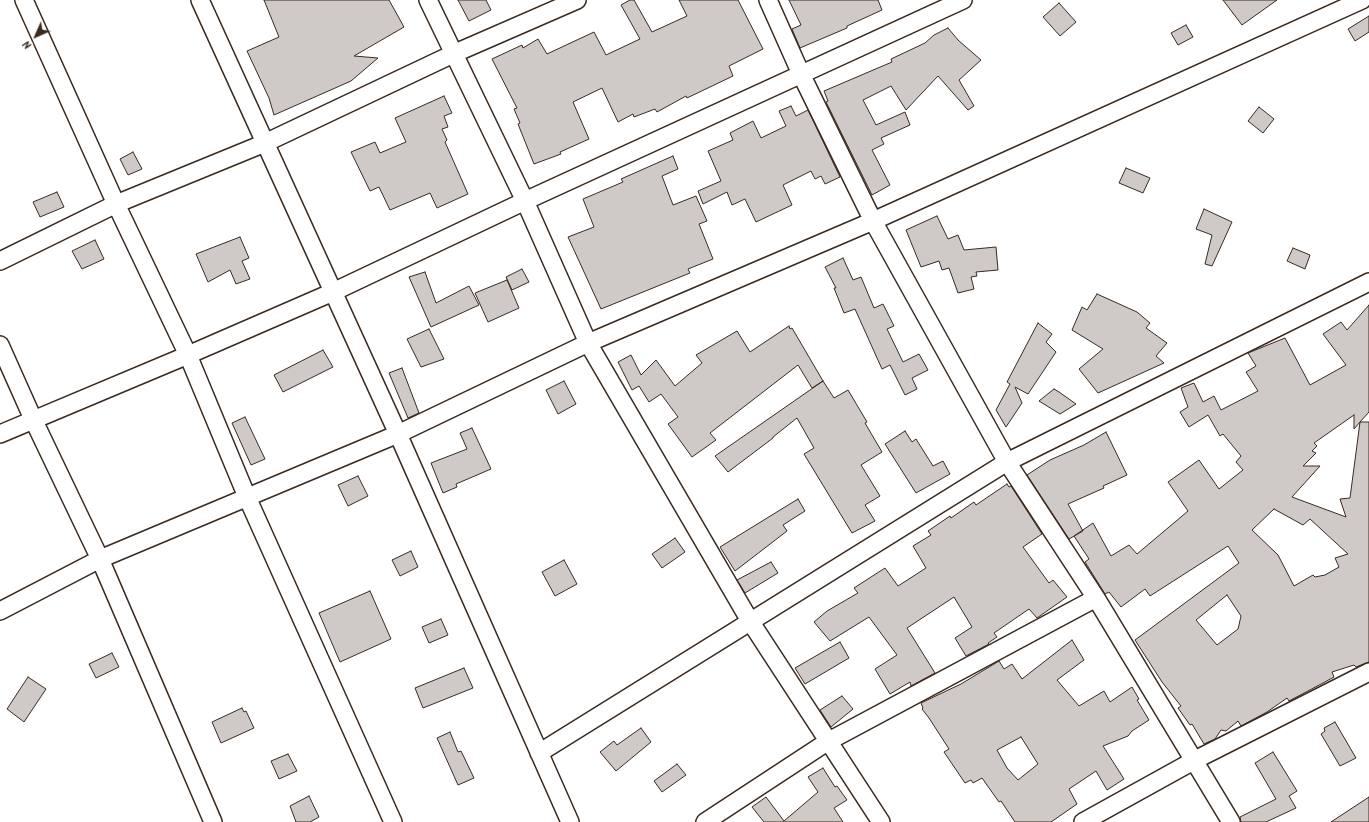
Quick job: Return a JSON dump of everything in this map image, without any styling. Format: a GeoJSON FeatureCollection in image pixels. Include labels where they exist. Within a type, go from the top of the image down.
{"type":"FeatureCollection","features":[{"type":"Feature","properties":{"kind":"street"},"geometry":{"type":"LineString","coordinates":[[24,0],[116,204],[188,356],[247,496],[393,822]]}},
{"type":"Feature","properties":{"kind":"street"},"geometry":{"type":"LineString","coordinates":[[200,0],[398,434],[570,822]]}},
{"type":"Feature","properties":{"kind":"street"},"geometry":{"type":"LineString","coordinates":[[428,0],[525,201],[588,344],[750,621],[827,742],[881,822]]}},
{"type":"Feature","properties":{"kind":"street"},"geometry":{"type":"LineString","coordinates":[[0,261],[116,204],[265,143],[453,54],[577,0]]}},
{"type":"Feature","properties":{"kind":"street"},"geometry":{"type":"LineString","coordinates":[[768,0],[873,220],[1007,462],[1096,598],[1231,822]]}},
{"type":"Feature","properties":{"kind":"street"},"geometry":{"type":"LineString","coordinates":[[0,434],[33,419],[188,356],[332,292],[525,201],[964,0]]}},
{"type":"Feature","properties":{"kind":"street"},"geometry":{"type":"LineString","coordinates":[[0,611],[100,559],[247,496],[398,434],[588,344],[873,220],[1362,0]]}},
{"type":"Feature","properties":{"kind":"street"},"geometry":{"type":"LineString","coordinates":[[539,753],[1007,462],[1369,282]]}},
{"type":"Feature","properties":{"kind":"street"},"geometry":{"type":"LineString","coordinates":[[0,345],[33,419],[100,559],[213,822]]}},
{"type":"Feature","properties":{"kind":"street"},"geometry":{"type":"LineString","coordinates":[[705,822],[827,742],[1096,598]]}},
{"type":"Feature","properties":{"kind":"street"},"geometry":{"type":"LineString","coordinates":[[1083,822],[1195,760],[1369,672]]}},
{"type":"Feature","properties":{"kind":"building"},"geometry":{"type":"Polygon","coordinates":[[[264,0],[389,0],[404,27],[354,56],[378,58],[351,81],[274,115],[269,98],[247,51],[279,37],[264,0]]]}},
{"type":"Feature","properties":{"kind":"building"},"geometry":{"type":"Polygon","coordinates":[[[458,0],[486,0],[491,10],[469,21],[458,0]]]}},
{"type":"Feature","properties":{"kind":"building"},"geometry":{"type":"Polygon","coordinates":[[[630,0],[634,0],[652,32],[687,16],[679,0],[738,0],[763,49],[729,66],[733,76],[687,98],[686,96],[657,112],[655,109],[634,117],[633,114],[618,122],[602,88],[573,102],[589,139],[560,152],[561,154],[534,164],[518,124],[520,123],[514,109],[517,108],[492,59],[522,45],[523,48],[538,39],[547,54],[594,32],[606,55],[640,39],[621,5],[630,0]]]}},
{"type":"Feature","properties":{"kind":"building"},"geometry":{"type":"Polygon","coordinates":[[[789,0],[878,0],[882,10],[847,26],[847,28],[800,48],[792,29],[801,25],[789,0]]]}},
{"type":"Feature","properties":{"kind":"building"},"geometry":{"type":"Polygon","coordinates":[[[1223,0],[1277,0],[1242,25],[1223,0]]]}},
{"type":"Feature","properties":{"kind":"building"},"geometry":{"type":"Polygon","coordinates":[[[1059,3],[1076,22],[1060,36],[1043,17],[1059,3]]]}},
{"type":"Feature","properties":{"kind":"building"},"geometry":{"type":"Polygon","coordinates":[[[1369,16],[1369,32],[1355,41],[1348,29],[1369,16]]]}},
{"type":"Feature","properties":{"kind":"building"},"geometry":{"type":"Polygon","coordinates":[[[1186,25],[1193,37],[1178,45],[1171,33],[1186,25]]]}},
{"type":"Feature","properties":{"kind":"building"},"geometry":{"type":"Polygon","coordinates":[[[948,28],[958,40],[981,60],[959,80],[974,106],[968,110],[938,76],[906,110],[891,86],[863,100],[876,125],[905,112],[910,125],[881,138],[884,144],[872,150],[890,185],[872,195],[826,102],[828,101],[824,91],[892,62],[891,59],[925,43],[934,35],[948,28]]]}},
{"type":"Feature","properties":{"kind":"building"},"geometry":{"type":"Polygon","coordinates":[[[444,96],[452,113],[444,116],[448,127],[442,129],[447,140],[445,142],[468,194],[437,208],[430,193],[390,210],[379,187],[370,191],[351,152],[375,142],[380,153],[406,142],[395,118],[444,96]]]}},
{"type":"Feature","properties":{"kind":"building"},"geometry":{"type":"Polygon","coordinates":[[[791,106],[796,116],[808,110],[840,177],[825,184],[821,176],[815,179],[811,171],[783,185],[792,205],[756,222],[745,199],[732,205],[727,192],[703,204],[698,191],[721,181],[708,151],[733,140],[730,133],[753,121],[761,138],[786,126],[779,111],[791,106]]]}},
{"type":"Feature","properties":{"kind":"building"},"geometry":{"type":"Polygon","coordinates":[[[1259,107],[1274,119],[1263,133],[1248,121],[1259,107]]]}},
{"type":"Feature","properties":{"kind":"building"},"geometry":{"type":"Polygon","coordinates":[[[133,152],[142,169],[128,175],[120,159],[133,152]]]}},
{"type":"Feature","properties":{"kind":"building"},"geometry":{"type":"Polygon","coordinates":[[[673,156],[678,169],[662,176],[673,205],[696,196],[707,221],[699,224],[713,259],[688,269],[690,273],[601,309],[568,237],[594,227],[583,199],[623,182],[621,179],[673,156]]]}},
{"type":"Feature","properties":{"kind":"building"},"geometry":{"type":"Polygon","coordinates":[[[1126,168],[1150,178],[1143,193],[1119,183],[1126,168]]]}},
{"type":"Feature","properties":{"kind":"building"},"geometry":{"type":"Polygon","coordinates":[[[57,192],[64,207],[40,217],[33,202],[57,192]]]}},
{"type":"Feature","properties":{"kind":"building"},"geometry":{"type":"Polygon","coordinates":[[[1204,209],[1232,222],[1212,266],[1205,264],[1212,235],[1196,229],[1204,209]]]}},
{"type":"Feature","properties":{"kind":"building"},"geometry":{"type":"Polygon","coordinates":[[[937,216],[948,239],[958,235],[964,250],[996,247],[998,270],[976,272],[977,276],[971,277],[974,289],[958,293],[949,268],[942,270],[939,261],[921,267],[906,230],[937,216]]]}},
{"type":"Feature","properties":{"kind":"building"},"geometry":{"type":"Polygon","coordinates":[[[240,237],[249,258],[242,261],[250,279],[236,284],[230,270],[208,282],[196,254],[240,237]]]}},
{"type":"Feature","properties":{"kind":"building"},"geometry":{"type":"Polygon","coordinates":[[[95,240],[104,259],[82,269],[72,251],[95,240]]]}},
{"type":"Feature","properties":{"kind":"building"},"geometry":{"type":"Polygon","coordinates":[[[1293,248],[1310,255],[1305,269],[1287,261],[1293,248]]]}},
{"type":"Feature","properties":{"kind":"building"},"geometry":{"type":"Polygon","coordinates":[[[843,258],[853,280],[861,277],[874,308],[883,304],[894,326],[887,329],[903,362],[919,354],[928,370],[912,378],[917,389],[905,395],[890,365],[882,369],[855,309],[844,313],[834,288],[836,288],[825,267],[843,258]]]}},
{"type":"Feature","properties":{"kind":"building"},"geometry":{"type":"Polygon","coordinates":[[[522,269],[529,282],[512,290],[506,277],[522,269]]]}},
{"type":"Feature","properties":{"kind":"building"},"geometry":{"type":"Polygon","coordinates":[[[425,272],[436,303],[469,286],[479,305],[431,327],[409,277],[425,272]]]}},
{"type":"Feature","properties":{"kind":"building"},"geometry":{"type":"Polygon","coordinates":[[[507,280],[519,308],[488,322],[475,293],[507,280]]]}},
{"type":"Feature","properties":{"kind":"building"},"geometry":{"type":"Polygon","coordinates":[[[1097,294],[1137,312],[1150,323],[1146,328],[1167,343],[1156,356],[1164,363],[1098,393],[1079,369],[1103,349],[1072,330],[1082,307],[1087,310],[1097,294]]]}},
{"type":"Feature","properties":{"kind":"building"},"geometry":{"type":"Polygon","coordinates":[[[1369,305],[1369,412],[1360,422],[1369,422],[1369,662],[1356,667],[1354,665],[1332,672],[1334,677],[1289,701],[1287,698],[1267,712],[1241,726],[1238,721],[1226,731],[1221,730],[1215,739],[1204,744],[1192,724],[1190,725],[1178,708],[1181,706],[1162,682],[1135,640],[1239,563],[1228,546],[1150,596],[1145,589],[1121,607],[1109,592],[1105,594],[1085,562],[1089,559],[1074,536],[1093,523],[1111,556],[1129,545],[1137,554],[1188,511],[1168,482],[1199,460],[1219,489],[1243,470],[1236,462],[1241,456],[1223,434],[1220,436],[1208,415],[1189,427],[1180,412],[1188,407],[1181,388],[1194,383],[1203,402],[1214,396],[1221,410],[1258,391],[1246,372],[1256,366],[1248,353],[1285,338],[1310,385],[1346,365],[1323,334],[1341,322],[1347,330],[1369,305]],[[1354,415],[1314,443],[1317,446],[1312,451],[1316,453],[1303,466],[1320,466],[1292,497],[1346,517],[1340,499],[1350,498],[1360,422],[1354,429],[1354,415]],[[1274,509],[1252,530],[1278,555],[1294,586],[1313,575],[1315,577],[1325,575],[1339,567],[1335,558],[1348,554],[1310,519],[1303,525],[1274,509]],[[1227,595],[1196,620],[1217,645],[1238,629],[1241,616],[1227,595]]]}},
{"type":"Feature","properties":{"kind":"building"},"geometry":{"type":"Polygon","coordinates":[[[1038,323],[1052,334],[1046,342],[1056,352],[1028,394],[1015,387],[1022,403],[1006,427],[996,410],[1010,384],[1007,382],[1038,323]]]}},
{"type":"Feature","properties":{"kind":"building"},"geometry":{"type":"Polygon","coordinates":[[[789,326],[790,329],[792,328],[823,381],[812,388],[798,365],[710,433],[716,440],[692,457],[668,424],[678,417],[661,394],[649,402],[639,386],[632,390],[618,362],[631,355],[641,375],[656,360],[675,386],[702,363],[696,355],[737,331],[750,352],[789,326]]]}},
{"type":"Feature","properties":{"kind":"building"},"geometry":{"type":"Polygon","coordinates":[[[429,329],[444,359],[421,367],[407,339],[429,329]]]}},
{"type":"Feature","properties":{"kind":"building"},"geometry":{"type":"Polygon","coordinates":[[[323,350],[333,367],[283,392],[274,375],[323,350]]]}},
{"type":"Feature","properties":{"kind":"building"},"geometry":{"type":"Polygon","coordinates":[[[402,368],[419,413],[408,418],[389,373],[402,368]]]}},
{"type":"Feature","properties":{"kind":"building"},"geometry":{"type":"Polygon","coordinates":[[[564,381],[576,404],[558,414],[546,390],[564,381]]]}},
{"type":"Feature","properties":{"kind":"building"},"geometry":{"type":"Polygon","coordinates":[[[823,381],[834,398],[848,390],[867,422],[865,423],[882,452],[861,465],[880,496],[865,505],[875,521],[852,533],[804,454],[814,448],[797,418],[728,472],[715,456],[823,381]]]}},
{"type":"Feature","properties":{"kind":"building"},"geometry":{"type":"Polygon","coordinates":[[[1054,389],[1076,404],[1060,414],[1039,401],[1054,389]]]}},
{"type":"Feature","properties":{"kind":"building"},"geometry":{"type":"Polygon","coordinates":[[[245,417],[265,459],[251,465],[232,423],[245,417]]]}},
{"type":"Feature","properties":{"kind":"building"},"geometry":{"type":"Polygon","coordinates":[[[472,428],[491,469],[456,484],[457,487],[443,493],[431,463],[467,449],[460,433],[472,428]]]}},
{"type":"Feature","properties":{"kind":"building"},"geometry":{"type":"Polygon","coordinates":[[[905,431],[912,442],[916,439],[933,466],[943,461],[950,474],[916,493],[885,444],[905,431]]]}},
{"type":"Feature","properties":{"kind":"building"},"geometry":{"type":"Polygon","coordinates":[[[1106,432],[1127,475],[1103,486],[1104,488],[1068,504],[1083,531],[1069,539],[1027,475],[1050,460],[1084,445],[1106,432]]]}},
{"type":"Feature","properties":{"kind":"building"},"geometry":{"type":"Polygon","coordinates":[[[358,476],[368,496],[348,506],[338,485],[358,476]]]}},
{"type":"Feature","properties":{"kind":"building"},"geometry":{"type":"Polygon","coordinates":[[[1007,484],[1009,487],[1011,486],[1042,534],[1023,547],[1049,583],[1053,580],[1067,597],[1037,618],[1029,609],[994,633],[997,637],[988,643],[989,644],[966,656],[955,638],[972,627],[954,597],[907,628],[935,673],[911,686],[910,682],[890,694],[875,669],[897,655],[869,617],[830,641],[814,622],[827,611],[858,593],[854,588],[885,568],[898,586],[926,568],[913,546],[931,535],[928,531],[950,516],[951,518],[974,502],[976,505],[1007,484]]]}},
{"type":"Feature","properties":{"kind":"building"},"geometry":{"type":"Polygon","coordinates":[[[798,499],[805,511],[783,525],[787,531],[735,571],[720,547],[798,499]]]}},
{"type":"Feature","properties":{"kind":"building"},"geometry":{"type":"Polygon","coordinates":[[[675,538],[685,552],[662,568],[652,554],[675,538]]]}},
{"type":"Feature","properties":{"kind":"building"},"geometry":{"type":"Polygon","coordinates":[[[411,551],[418,567],[400,576],[392,560],[411,551]]]}},
{"type":"Feature","properties":{"kind":"building"},"geometry":{"type":"Polygon","coordinates":[[[564,560],[577,584],[555,596],[542,572],[564,560]]]}},
{"type":"Feature","properties":{"kind":"building"},"geometry":{"type":"Polygon","coordinates":[[[771,562],[778,573],[745,593],[737,580],[771,562]]]}},
{"type":"Feature","properties":{"kind":"building"},"geometry":{"type":"Polygon","coordinates":[[[370,591],[391,639],[340,662],[319,613],[370,591]]]}},
{"type":"Feature","properties":{"kind":"building"},"geometry":{"type":"Polygon","coordinates":[[[441,619],[448,635],[429,643],[422,627],[441,619]]]}},
{"type":"Feature","properties":{"kind":"building"},"geometry":{"type":"Polygon","coordinates":[[[1072,640],[1084,660],[1057,680],[1079,706],[1104,691],[1110,702],[1132,687],[1139,699],[1137,700],[1149,720],[1132,731],[1128,736],[1103,746],[1124,779],[1107,790],[1096,771],[1069,789],[1077,804],[1051,822],[1015,822],[1001,801],[999,802],[982,778],[973,783],[971,780],[965,783],[944,752],[949,749],[922,709],[921,703],[961,684],[999,661],[1004,669],[1012,664],[1022,679],[1072,640]],[[1021,737],[997,750],[1007,768],[1018,780],[1038,764],[1021,737]]]}},
{"type":"Feature","properties":{"kind":"building"},"geometry":{"type":"Polygon","coordinates":[[[840,642],[849,658],[805,684],[795,668],[840,642]]]}},
{"type":"Feature","properties":{"kind":"building"},"geometry":{"type":"Polygon","coordinates":[[[112,653],[119,667],[96,678],[89,664],[112,653]]]}},
{"type":"Feature","properties":{"kind":"building"},"geometry":{"type":"Polygon","coordinates":[[[464,668],[473,688],[423,708],[415,688],[464,668]]]}},
{"type":"Feature","properties":{"kind":"building"},"geometry":{"type":"Polygon","coordinates":[[[28,677],[46,689],[24,722],[7,709],[28,677]]]}},
{"type":"Feature","properties":{"kind":"building"},"geometry":{"type":"Polygon","coordinates":[[[842,696],[853,709],[831,727],[820,710],[842,696]]]}},
{"type":"Feature","properties":{"kind":"building"},"geometry":{"type":"Polygon","coordinates":[[[242,708],[244,712],[246,711],[254,728],[221,743],[212,722],[242,708]]]}},
{"type":"Feature","properties":{"kind":"building"},"geometry":{"type":"Polygon","coordinates":[[[1335,722],[1356,758],[1340,766],[1321,734],[1325,731],[1324,728],[1335,722]]]}},
{"type":"Feature","properties":{"kind":"building"},"geometry":{"type":"Polygon","coordinates":[[[641,728],[651,742],[616,771],[600,752],[614,741],[617,745],[641,728]]]}},
{"type":"Feature","properties":{"kind":"building"},"geometry":{"type":"Polygon","coordinates":[[[450,732],[458,752],[461,751],[474,778],[458,785],[437,738],[450,732]]]}},
{"type":"Feature","properties":{"kind":"building"},"geometry":{"type":"Polygon","coordinates":[[[1273,752],[1297,791],[1289,796],[1296,808],[1266,822],[1241,822],[1240,817],[1276,799],[1255,763],[1273,752]]]}},
{"type":"Feature","properties":{"kind":"building"},"geometry":{"type":"Polygon","coordinates":[[[288,754],[297,771],[279,779],[271,761],[288,754]]]}},
{"type":"Feature","properties":{"kind":"building"},"geometry":{"type":"Polygon","coordinates":[[[677,764],[686,775],[662,792],[654,781],[677,764]]]}},
{"type":"Feature","properties":{"kind":"building"},"geometry":{"type":"Polygon","coordinates":[[[823,768],[835,787],[837,786],[847,800],[834,808],[843,822],[764,822],[752,807],[766,797],[784,821],[818,792],[808,777],[823,768]]]}},
{"type":"Feature","properties":{"kind":"building"},"geometry":{"type":"Polygon","coordinates":[[[309,796],[319,817],[310,822],[296,822],[290,806],[309,796]]]}},
{"type":"Feature","properties":{"kind":"building"},"geometry":{"type":"Polygon","coordinates":[[[1369,797],[1369,822],[1331,822],[1369,797]]]}}]}
